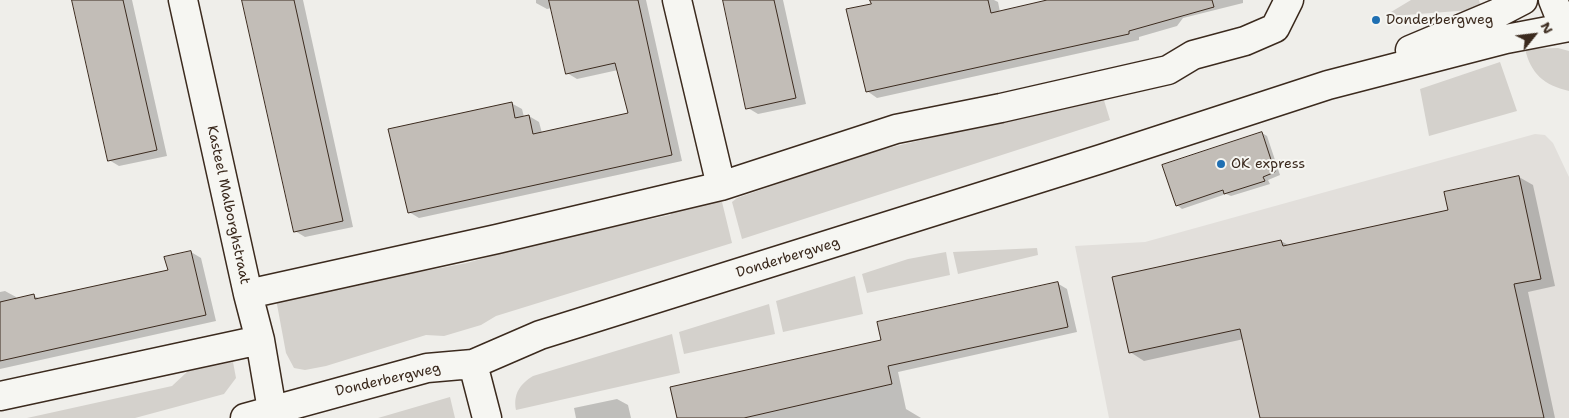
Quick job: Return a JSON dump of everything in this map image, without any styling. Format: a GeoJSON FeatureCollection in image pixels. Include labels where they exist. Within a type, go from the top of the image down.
{"type":"FeatureCollection","features":[{"type":"Feature","properties":{"kind":"street","name":"Kasteel Malborghstraat"},"geometry":{"type":"LineString","coordinates":[[183,0],[248,294],[260,340],[272,410]]}},
{"type":"Feature","properties":{"kind":"street"},"geometry":{"type":"LineString","coordinates":[[677,0],[721,186]]}},
{"type":"Feature","properties":{"kind":"street"},"geometry":{"type":"LineString","coordinates":[[248,294],[497,239],[721,186],[896,129],[1001,108],[1168,70],[1193,54],[1245,41],[1275,28],[1289,0]]}},
{"type":"Feature","properties":{"kind":"street","name":"Donderbergweg"},"geometry":{"type":"LineString","coordinates":[[1328,85],[1498,13],[1522,0]]}},
{"type":"Feature","properties":{"kind":"street"},"geometry":{"type":"LineString","coordinates":[[1553,0],[1558,15],[1569,27]]}},
{"type":"Feature","properties":{"kind":"street","name":"Donderbergweg"},"geometry":{"type":"LineString","coordinates":[[245,418],[427,368],[473,364],[540,335],[1101,159],[1328,85],[1506,39],[1569,27]]}},
{"type":"Feature","properties":{"kind":"street"},"geometry":{"type":"LineString","coordinates":[[0,396],[260,340]]}},
{"type":"Feature","properties":{"kind":"street"},"geometry":{"type":"LineString","coordinates":[[473,364],[487,418]]}},
{"type":"Feature","properties":{"kind":"shaded area"},"geometry":{"type":"Polygon","coordinates":[[[1411,0],[1479,0],[1480,4],[1471,10],[1392,16],[1391,12],[1411,0]]]}},
{"type":"Feature","properties":{"kind":"shaded area"},"geometry":{"type":"Polygon","coordinates":[[[1558,48],[1569,51],[1569,91],[1552,85],[1540,77],[1531,65],[1525,49],[1558,48]]]}},
{"type":"Feature","properties":{"kind":"shaded area"},"geometry":{"type":"Polygon","coordinates":[[[1500,62],[1517,111],[1429,136],[1420,89],[1500,62]]]}},
{"type":"Feature","properties":{"kind":"shaded area"},"geometry":{"type":"Polygon","coordinates":[[[1103,97],[1110,120],[742,239],[732,202],[737,198],[867,153],[1103,97]]]}},
{"type":"Feature","properties":{"kind":"shaded area"},"geometry":{"type":"Polygon","coordinates":[[[1535,134],[1545,135],[1553,143],[1569,177],[1569,418],[1109,418],[1075,246],[1145,242],[1535,134]]]}},
{"type":"Feature","properties":{"kind":"shaded area"},"geometry":{"type":"Polygon","coordinates":[[[722,202],[732,243],[496,316],[481,325],[444,336],[426,335],[326,366],[305,370],[294,368],[286,353],[276,299],[467,263],[540,242],[554,230],[566,237],[670,215],[679,203],[722,202]]]}},
{"type":"Feature","properties":{"kind":"shaded area"},"geometry":{"type":"Polygon","coordinates":[[[1037,248],[1038,255],[958,274],[953,252],[1037,248]]]}},
{"type":"Feature","properties":{"kind":"shaded area"},"geometry":{"type":"Polygon","coordinates":[[[946,252],[950,275],[867,293],[862,274],[908,259],[946,252]]]}},
{"type":"Feature","properties":{"kind":"shaded area"},"geometry":{"type":"Polygon","coordinates":[[[855,276],[863,314],[783,332],[776,301],[855,276]]]}},
{"type":"Feature","properties":{"kind":"shaded area"},"geometry":{"type":"Polygon","coordinates":[[[769,304],[775,334],[684,354],[679,332],[769,304]]]}},
{"type":"Feature","properties":{"kind":"shaded area"},"geometry":{"type":"Polygon","coordinates":[[[672,334],[680,373],[516,410],[515,404],[518,390],[524,382],[533,376],[672,334]]]}},
{"type":"Feature","properties":{"kind":"shaded area"},"geometry":{"type":"Polygon","coordinates":[[[233,362],[236,378],[224,394],[135,418],[27,418],[172,386],[188,371],[233,362]]]}},
{"type":"Feature","properties":{"kind":"shaded area"},"geometry":{"type":"Polygon","coordinates":[[[450,397],[455,418],[378,418],[450,397]]]}},
{"type":"Feature","properties":{"kind":"building"},"geometry":{"type":"Polygon","coordinates":[[[72,0],[123,0],[157,150],[108,161],[72,0]]]}},
{"type":"Feature","properties":{"kind":"building"},"geometry":{"type":"Polygon","coordinates":[[[242,0],[294,0],[343,221],[294,232],[242,0]]]}},
{"type":"Feature","properties":{"kind":"building"},"geometry":{"type":"Polygon","coordinates":[[[549,0],[638,0],[672,155],[408,213],[388,129],[512,102],[515,118],[529,115],[533,134],[628,113],[615,63],[566,74],[549,0]]]}},
{"type":"Feature","properties":{"kind":"building"},"geometry":{"type":"Polygon","coordinates":[[[723,0],[774,0],[796,98],[746,109],[723,0]]]}},
{"type":"Feature","properties":{"kind":"building"},"geometry":{"type":"Polygon","coordinates":[[[870,0],[988,0],[991,13],[1047,0],[1212,0],[1214,7],[1129,31],[1129,34],[866,92],[846,9],[871,4],[870,0]]]}},
{"type":"Feature","properties":{"kind":"building"},"geometry":{"type":"Polygon","coordinates":[[[1262,132],[1275,172],[1263,177],[1265,181],[1224,194],[1223,190],[1176,206],[1162,165],[1262,132]]]}},
{"type":"Feature","properties":{"kind":"building"},"geometry":{"type":"Polygon","coordinates":[[[1519,176],[1541,279],[1514,284],[1544,418],[1260,418],[1240,329],[1129,353],[1112,277],[1281,240],[1283,246],[1448,210],[1444,192],[1519,176]]]}},
{"type":"Feature","properties":{"kind":"building"},"geometry":{"type":"Polygon","coordinates":[[[191,251],[206,315],[0,361],[0,302],[34,294],[35,299],[168,270],[164,257],[191,251]]]}},
{"type":"Feature","properties":{"kind":"building"},"geometry":{"type":"Polygon","coordinates":[[[1058,282],[1068,327],[888,366],[892,384],[744,418],[677,418],[670,387],[881,340],[877,322],[1058,282]]]}},
{"type":"Feature","properties":{"kind":"place","name":"Donderbergweg"},"geometry":{"type":"Point","coordinates":[1376,20]}},
{"type":"Feature","properties":{"kind":"place","name":"OK express"},"geometry":{"type":"Point","coordinates":[1221,164]}}]}
